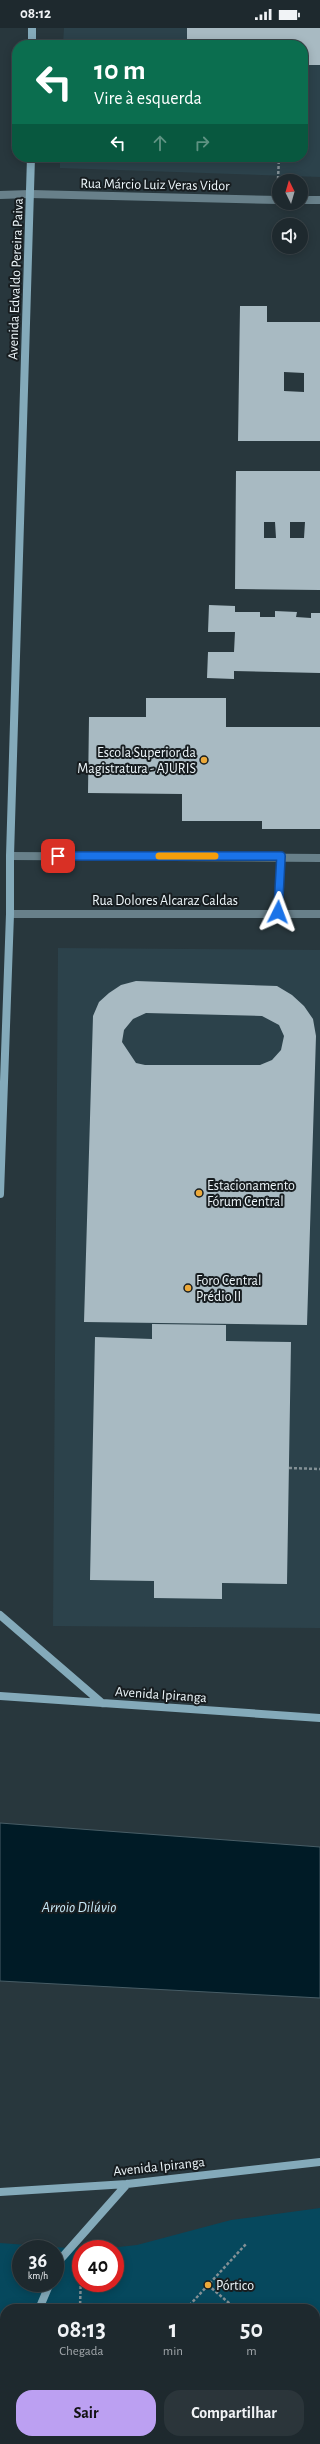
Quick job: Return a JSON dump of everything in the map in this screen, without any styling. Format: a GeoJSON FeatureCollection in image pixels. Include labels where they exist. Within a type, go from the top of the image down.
{"type":"FeatureCollection","features":[{"type":"Feature","properties":{"kind":"main road"},"geometry":{"type":"LineString","coordinates":[[32,28],[32,40]]}},
{"type":"Feature","properties":{"kind":"main road","name":"Avenida Edvaldo Pereira Paiva"},"geometry":{"type":"LineString","coordinates":[[0,1194],[10,914],[10,856],[31,162]]}},
{"type":"Feature","properties":{"kind":"main road"},"geometry":{"type":"LineString","coordinates":[[0,1615],[102,1703]]}},
{"type":"Feature","properties":{"kind":"main road","name":"Avenida Ipiranga"},"geometry":{"type":"LineString","coordinates":[[0,1696],[320,1718]]}},
{"type":"Feature","properties":{"kind":"main road","name":"Avenida Ipiranga"},"geometry":{"type":"LineString","coordinates":[[0,2192],[127,2184],[320,2162]]}},
{"type":"Feature","properties":{"kind":"main road"},"geometry":{"type":"LineString","coordinates":[[64,2255],[127,2184]]}},
{"type":"Feature","properties":{"kind":"main road"},"geometry":{"type":"LineString","coordinates":[[41,2304],[46,2292]]}},
{"type":"Feature","properties":{"kind":"street","name":"Rua Márcio Luiz Veras Vidor"},"geometry":{"type":"LineString","coordinates":[[0,195],[30,194],[272,200]]}},
{"type":"Feature","properties":{"kind":"street"},"geometry":{"type":"LineString","coordinates":[[308,200],[320,200]]}},
{"type":"Feature","properties":{"kind":"street"},"geometry":{"type":"LineString","coordinates":[[10,856],[281,856],[320,858]]}},
{"type":"Feature","properties":{"kind":"street"},"geometry":{"type":"LineString","coordinates":[[278,912],[281,856]]}},
{"type":"Feature","properties":{"kind":"street","name":"Rua Dolores Alcaraz Caldas"},"geometry":{"type":"LineString","coordinates":[[10,914],[278,912],[320,914]]}},
{"type":"Feature","properties":{"kind":"path"},"geometry":{"type":"LineString","coordinates":[[289,1468],[320,1469]]}},
{"type":"Feature","properties":{"kind":"path"},"geometry":{"type":"LineString","coordinates":[[191,2304],[246,2244]]}},
{"type":"Feature","properties":{"kind":"path"},"geometry":{"type":"LineString","coordinates":[[208,2285],[230,2304]]}},
{"type":"Feature","properties":{"kind":"path"},"geometry":{"type":"LineString","coordinates":[[80,2292],[80,2304]]}},
{"type":"Feature","properties":{"kind":"shaded area"},"geometry":{"type":"Polygon","coordinates":[[[64,28],[320,28],[320,177],[308,177],[308,174],[272,174],[272,175],[60,168],[60,162],[308,162],[308,40],[63,40],[64,28]]]}},
{"type":"Feature","properties":{"kind":"shaded area","name":"Foro Central Prédio II"},"geometry":{"type":"Polygon","coordinates":[[[58,948],[320,950],[320,1628],[53,1626],[58,948]]]}},
{"type":"Feature","properties":{"kind":"shaded area"},"geometry":{"type":"Polygon","coordinates":[[[320,2208],[320,2304],[0,2304],[0,2243],[12,2244],[12,2292],[64,2292],[64,2248],[72,2248],[72,2292],[124,2292],[124,2246],[137,2245],[231,2220],[320,2208]]]}},
{"type":"Feature","properties":{"kind":"water","name":"Arroio Dilúvio"},"geometry":{"type":"Polygon","coordinates":[[[0,1823],[320,1847],[320,1998],[0,1981],[0,1823]]]}},
{"type":"Feature","properties":{"kind":"building"},"geometry":{"type":"Polygon","coordinates":[[[187,28],[320,28],[320,65],[308,65],[308,40],[187,40],[187,28]]]}},
{"type":"Feature","properties":{"kind":"building"},"geometry":{"type":"Polygon","coordinates":[[[240,306],[267,306],[267,322],[320,322],[320,441],[238,441],[240,306]],[[284,372],[284,391],[304,392],[304,373],[284,372]]]}},
{"type":"Feature","properties":{"kind":"building"},"geometry":{"type":"Polygon","coordinates":[[[236,471],[320,471],[320,590],[235,589],[236,471]],[[264,522],[264,538],[276,538],[275,522],[264,522]],[[290,522],[290,538],[304,538],[305,522],[290,522]]]}},
{"type":"Feature","properties":{"kind":"building"},"geometry":{"type":"Polygon","coordinates":[[[209,605],[235,606],[235,612],[260,612],[260,617],[275,617],[275,611],[297,612],[296,617],[311,618],[311,613],[320,613],[320,673],[234,671],[234,679],[207,678],[208,652],[234,652],[235,632],[208,632],[209,605]]]}},
{"type":"Feature","properties":{"kind":"building","name":"Escola Superior da Magistratura - AJURIS"},"geometry":{"type":"Polygon","coordinates":[[[146,698],[226,698],[226,727],[320,727],[320,829],[262,829],[262,821],[182,821],[182,794],[88,793],[89,717],[146,717],[146,698]]]}},
{"type":"Feature","properties":{"kind":"building","name":"Estacionamento Fórum Central"},"geometry":{"type":"Polygon","coordinates":[[[136,981],[277,986],[292,995],[304,1006],[313,1019],[316,1036],[307,1325],[84,1322],[93,1016],[99,1002],[121,985],[136,981]],[[146,1013],[133,1019],[124,1030],[122,1042],[136,1063],[145,1065],[260,1065],[272,1060],[281,1050],[284,1036],[279,1025],[262,1016],[146,1013]]]}},
{"type":"Feature","properties":{"kind":"building"},"geometry":{"type":"Polygon","coordinates":[[[152,1324],[226,1325],[226,1341],[291,1342],[287,1584],[222,1583],[222,1599],[154,1598],[154,1581],[90,1580],[95,1337],[152,1339],[152,1324]]]}},
{"type":"Feature","properties":{"kind":"slow traffic"},"geometry":{"type":"LineString","coordinates":[[159,856],[215,856]]}},
{"type":"Feature","properties":{"kind":"place","name":"Escola Superior da Magistratura - AJURIS"},"geometry":{"type":"Point","coordinates":[204,760]}},
{"type":"Feature","properties":{"kind":"place","name":"Estacionamento Fórum Central"},"geometry":{"type":"Point","coordinates":[199,1193]}},
{"type":"Feature","properties":{"kind":"place","name":"Foro Central Prédio II"},"geometry":{"type":"Point","coordinates":[188,1288]}},
{"type":"Feature","properties":{"kind":"place","name":"Pórtico"},"geometry":{"type":"Point","coordinates":[208,2285]}},
{"type":"Feature","properties":{"kind":"route"},"geometry":{"type":"LineString","coordinates":[[58,856],[281,856],[278,912]]}}]}
